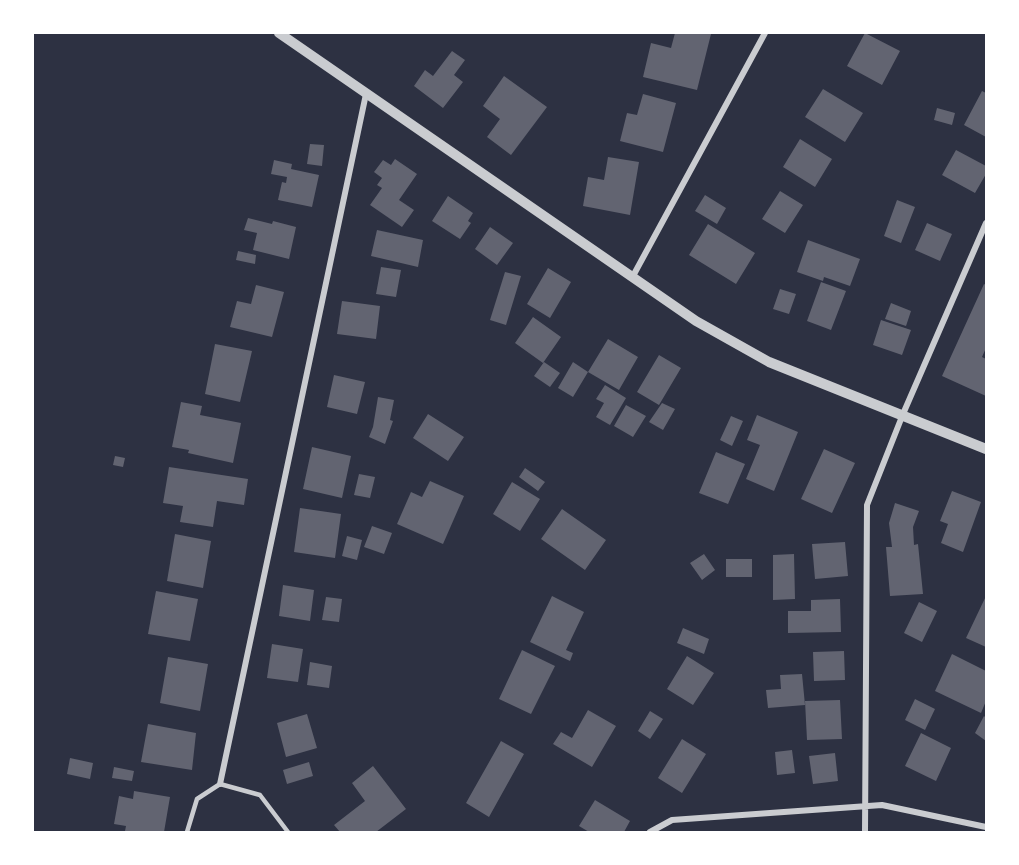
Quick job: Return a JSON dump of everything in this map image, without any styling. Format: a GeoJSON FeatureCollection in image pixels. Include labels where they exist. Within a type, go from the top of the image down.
{"type":"FeatureCollection","features":[{"type":"Feature","properties":{"kind":"street"},"geometry":{"type":"LineString","coordinates":[[279,33],[696,321],[769,362],[986,449]]}},
{"type":"Feature","properties":{"kind":"street"},"geometry":{"type":"LineString","coordinates":[[633,276],[765,33]]}},
{"type":"Feature","properties":{"kind":"street"},"geometry":{"type":"LineString","coordinates":[[220,784],[366,94]]}},
{"type":"Feature","properties":{"kind":"street"},"geometry":{"type":"LineString","coordinates":[[865,832],[867,505],[903,414],[986,223]]}},
{"type":"Feature","properties":{"kind":"street"},"geometry":{"type":"LineString","coordinates":[[650,832],[672,820],[882,805],[986,827]]}},
{"type":"Feature","properties":{"kind":"lane"},"geometry":{"type":"LineString","coordinates":[[188,832],[196,799],[220,784],[260,795],[288,832]]}},
{"type":"Feature","properties":{"kind":"building"},"geometry":{"type":"Polygon","coordinates":[[[675,33],[711,34],[697,90],[643,77],[651,43],[671,48],[675,33]]]}},
{"type":"Feature","properties":{"kind":"building"},"geometry":{"type":"Polygon","coordinates":[[[865,33],[900,51],[882,85],[847,66],[865,33]]]}},
{"type":"Feature","properties":{"kind":"building"},"geometry":{"type":"Polygon","coordinates":[[[452,51],[465,60],[454,75],[463,82],[443,108],[414,86],[425,70],[433,76],[452,51]]]}},
{"type":"Feature","properties":{"kind":"building"},"geometry":{"type":"Polygon","coordinates":[[[504,76],[547,107],[511,155],[487,137],[500,119],[483,106],[504,76]]]}},
{"type":"Feature","properties":{"kind":"building"},"geometry":{"type":"Polygon","coordinates":[[[823,89],[863,113],[845,142],[805,117],[823,89]]]}},
{"type":"Feature","properties":{"kind":"building"},"geometry":{"type":"Polygon","coordinates":[[[982,91],[986,93],[986,137],[964,125],[982,91]]]}},
{"type":"Feature","properties":{"kind":"building"},"geometry":{"type":"Polygon","coordinates":[[[643,94],[676,103],[663,152],[620,141],[627,113],[637,115],[643,94]]]}},
{"type":"Feature","properties":{"kind":"building"},"geometry":{"type":"Polygon","coordinates":[[[937,108],[955,113],[952,125],[934,120],[937,108]]]}},
{"type":"Feature","properties":{"kind":"building"},"geometry":{"type":"Polygon","coordinates":[[[800,139],[832,159],[815,187],[783,167],[800,139]]]}},
{"type":"Feature","properties":{"kind":"building"},"geometry":{"type":"Polygon","coordinates":[[[310,144],[324,145],[322,166],[307,164],[310,144]]]}},
{"type":"Feature","properties":{"kind":"building"},"geometry":{"type":"Polygon","coordinates":[[[956,150],[986,166],[986,174],[975,193],[942,175],[956,150]]]}},
{"type":"Feature","properties":{"kind":"building"},"geometry":{"type":"Polygon","coordinates":[[[608,157],[639,162],[630,215],[583,206],[588,177],[604,180],[608,157]]]}},
{"type":"Feature","properties":{"kind":"building"},"geometry":{"type":"Polygon","coordinates":[[[395,159],[417,174],[399,200],[414,210],[402,227],[370,205],[382,188],[377,185],[382,178],[374,172],[383,160],[391,165],[395,159]]]}},
{"type":"Feature","properties":{"kind":"building"},"geometry":{"type":"Polygon","coordinates":[[[274,160],[292,164],[291,169],[319,175],[312,207],[278,200],[282,182],[286,183],[287,177],[271,174],[274,160]]]}},
{"type":"Feature","properties":{"kind":"building"},"geometry":{"type":"Polygon","coordinates":[[[780,191],[803,205],[785,233],[762,219],[780,191]]]}},
{"type":"Feature","properties":{"kind":"building"},"geometry":{"type":"Polygon","coordinates":[[[705,195],[726,208],[717,224],[695,211],[705,195]]]}},
{"type":"Feature","properties":{"kind":"building"},"geometry":{"type":"Polygon","coordinates":[[[448,196],[473,213],[468,221],[471,223],[460,239],[432,221],[448,196]]]}},
{"type":"Feature","properties":{"kind":"building"},"geometry":{"type":"Polygon","coordinates":[[[897,200],[915,207],[901,243],[884,236],[897,200]]]}},
{"type":"Feature","properties":{"kind":"building"},"geometry":{"type":"Polygon","coordinates":[[[248,218],[296,227],[289,259],[253,250],[257,233],[244,230],[248,218]]]}},
{"type":"Feature","properties":{"kind":"building"},"geometry":{"type":"Polygon","coordinates":[[[927,223],[952,234],[940,261],[915,250],[927,223]]]}},
{"type":"Feature","properties":{"kind":"building"},"geometry":{"type":"Polygon","coordinates":[[[708,224],[755,253],[736,284],[689,255],[708,224]]]}},
{"type":"Feature","properties":{"kind":"building"},"geometry":{"type":"Polygon","coordinates":[[[490,227],[513,243],[497,265],[475,249],[490,227]]]}},
{"type":"Feature","properties":{"kind":"building"},"geometry":{"type":"Polygon","coordinates":[[[377,230],[423,240],[418,267],[371,256],[377,230]]]}},
{"type":"Feature","properties":{"kind":"building"},"geometry":{"type":"Polygon","coordinates":[[[808,240],[860,259],[850,286],[824,277],[823,281],[797,272],[808,240]]]}},
{"type":"Feature","properties":{"kind":"building"},"geometry":{"type":"Polygon","coordinates":[[[238,251],[256,255],[255,264],[236,260],[238,251]]]}},
{"type":"Feature","properties":{"kind":"building"},"geometry":{"type":"Polygon","coordinates":[[[381,267],[401,270],[396,297],[376,294],[381,267]]]}},
{"type":"Feature","properties":{"kind":"building"},"geometry":{"type":"Polygon","coordinates":[[[548,268],[571,282],[550,318],[527,304],[548,268]]]}},
{"type":"Feature","properties":{"kind":"building"},"geometry":{"type":"Polygon","coordinates":[[[505,272],[521,276],[506,325],[490,320],[505,272]]]}},
{"type":"Feature","properties":{"kind":"building"},"geometry":{"type":"Polygon","coordinates":[[[821,282],[846,291],[831,330],[807,321],[821,282]]]}},
{"type":"Feature","properties":{"kind":"building"},"geometry":{"type":"Polygon","coordinates":[[[984,284],[986,285],[986,348],[982,357],[986,359],[986,396],[942,376],[984,284]]]}},
{"type":"Feature","properties":{"kind":"building"},"geometry":{"type":"Polygon","coordinates":[[[256,285],[284,292],[272,337],[230,327],[237,301],[251,304],[256,285]]]}},
{"type":"Feature","properties":{"kind":"building"},"geometry":{"type":"Polygon","coordinates":[[[780,289],[796,294],[789,314],[773,309],[780,289]]]}},
{"type":"Feature","properties":{"kind":"building"},"geometry":{"type":"Polygon","coordinates":[[[342,301],[380,306],[376,339],[337,334],[342,301]]]}},
{"type":"Feature","properties":{"kind":"building"},"geometry":{"type":"Polygon","coordinates":[[[891,303],[911,311],[906,326],[885,319],[891,303]]]}},
{"type":"Feature","properties":{"kind":"building"},"geometry":{"type":"Polygon","coordinates":[[[533,317],[561,337],[543,363],[515,343],[533,317]]]}},
{"type":"Feature","properties":{"kind":"building"},"geometry":{"type":"Polygon","coordinates":[[[881,320],[911,330],[902,355],[873,345],[881,320]]]}},
{"type":"Feature","properties":{"kind":"building"},"geometry":{"type":"Polygon","coordinates":[[[608,339],[638,357],[619,390],[588,372],[608,339]]]}},
{"type":"Feature","properties":{"kind":"building"},"geometry":{"type":"Polygon","coordinates":[[[215,344],[252,351],[240,402],[205,394],[215,344]]]}},
{"type":"Feature","properties":{"kind":"building"},"geometry":{"type":"Polygon","coordinates":[[[659,355],[681,368],[659,405],[637,392],[659,355]]]}},
{"type":"Feature","properties":{"kind":"building"},"geometry":{"type":"Polygon","coordinates":[[[544,362],[560,373],[550,387],[534,376],[544,362]]]}},
{"type":"Feature","properties":{"kind":"building"},"geometry":{"type":"Polygon","coordinates":[[[573,362],[588,372],[573,397],[558,388],[573,362]]]}},
{"type":"Feature","properties":{"kind":"building"},"geometry":{"type":"Polygon","coordinates":[[[334,375],[365,382],[357,414],[327,407],[334,375]]]}},
{"type":"Feature","properties":{"kind":"building"},"geometry":{"type":"Polygon","coordinates":[[[605,385],[626,398],[610,425],[596,417],[604,403],[596,399],[605,385]]]}},
{"type":"Feature","properties":{"kind":"building"},"geometry":{"type":"Polygon","coordinates":[[[378,397],[394,400],[390,420],[393,421],[385,444],[369,437],[378,397]]]}},
{"type":"Feature","properties":{"kind":"building"},"geometry":{"type":"Polygon","coordinates":[[[181,402],[202,406],[200,415],[241,423],[233,463],[172,447],[181,402]]]}},
{"type":"Feature","properties":{"kind":"building"},"geometry":{"type":"Polygon","coordinates":[[[662,403],[675,409],[663,430],[649,422],[662,403]]]}},
{"type":"Feature","properties":{"kind":"building"},"geometry":{"type":"Polygon","coordinates":[[[626,405],[646,416],[633,437],[614,426],[626,405]]]}},
{"type":"Feature","properties":{"kind":"building"},"geometry":{"type":"Polygon","coordinates":[[[428,414],[464,437],[448,461],[413,438],[428,414]]]}},
{"type":"Feature","properties":{"kind":"building"},"geometry":{"type":"Polygon","coordinates":[[[757,415],[798,432],[774,491],[746,479],[760,445],[747,440],[757,415]]]}},
{"type":"Feature","properties":{"kind":"building"},"geometry":{"type":"Polygon","coordinates":[[[731,416],[743,421],[732,446],[720,440],[731,416]]]}},
{"type":"Feature","properties":{"kind":"building"},"geometry":{"type":"Polygon","coordinates":[[[312,447],[351,456],[342,498],[303,489],[312,447]]]}},
{"type":"Feature","properties":{"kind":"building"},"geometry":{"type":"Polygon","coordinates":[[[824,449],[855,463],[832,513],[801,499],[824,449]]]}},
{"type":"Feature","properties":{"kind":"building"},"geometry":{"type":"Polygon","coordinates":[[[716,452],[745,464],[728,504],[699,493],[716,452]]]}},
{"type":"Feature","properties":{"kind":"building"},"geometry":{"type":"Polygon","coordinates":[[[115,456],[125,458],[123,467],[113,465],[115,456]]]}},
{"type":"Feature","properties":{"kind":"building"},"geometry":{"type":"Polygon","coordinates":[[[169,467],[248,479],[244,505],[217,501],[213,527],[180,522],[183,506],[163,503],[169,467]]]}},
{"type":"Feature","properties":{"kind":"building"},"geometry":{"type":"Polygon","coordinates":[[[525,468],[545,482],[538,491],[519,477],[525,468]]]}},
{"type":"Feature","properties":{"kind":"building"},"geometry":{"type":"Polygon","coordinates":[[[359,474],[375,477],[370,498],[354,495],[359,474]]]}},
{"type":"Feature","properties":{"kind":"building"},"geometry":{"type":"Polygon","coordinates":[[[430,481],[464,496],[443,544],[397,524],[411,492],[422,497],[430,481]]]}},
{"type":"Feature","properties":{"kind":"building"},"geometry":{"type":"Polygon","coordinates":[[[512,482],[540,499],[520,531],[493,514],[512,482]]]}},
{"type":"Feature","properties":{"kind":"building"},"geometry":{"type":"Polygon","coordinates":[[[952,491],[981,502],[963,552],[941,543],[948,524],[940,521],[952,491]]]}},
{"type":"Feature","properties":{"kind":"building"},"geometry":{"type":"Polygon","coordinates":[[[895,503],[919,511],[913,527],[914,545],[918,544],[923,594],[890,596],[886,547],[892,547],[889,523],[895,503]]]}},
{"type":"Feature","properties":{"kind":"building"},"geometry":{"type":"Polygon","coordinates":[[[300,508],[341,514],[335,558],[294,552],[300,508]]]}},
{"type":"Feature","properties":{"kind":"building"},"geometry":{"type":"Polygon","coordinates":[[[562,509],[606,540],[585,570],[541,539],[562,509]]]}},
{"type":"Feature","properties":{"kind":"building"},"geometry":{"type":"Polygon","coordinates":[[[372,526],[392,533],[384,554],[364,547],[372,526]]]}},
{"type":"Feature","properties":{"kind":"building"},"geometry":{"type":"Polygon","coordinates":[[[175,534],[211,541],[203,588],[167,581],[175,534]]]}},
{"type":"Feature","properties":{"kind":"building"},"geometry":{"type":"Polygon","coordinates":[[[347,536],[362,540],[357,560],[342,556],[347,536]]]}},
{"type":"Feature","properties":{"kind":"building"},"geometry":{"type":"Polygon","coordinates":[[[845,542],[848,576],[815,579],[812,544],[845,542]]]}},
{"type":"Feature","properties":{"kind":"building"},"geometry":{"type":"Polygon","coordinates":[[[704,554],[715,570],[702,580],[690,563],[704,554]]]}},
{"type":"Feature","properties":{"kind":"building"},"geometry":{"type":"Polygon","coordinates":[[[794,554],[795,599],[773,600],[773,555],[794,554]]]}},
{"type":"Feature","properties":{"kind":"building"},"geometry":{"type":"Polygon","coordinates":[[[726,559],[752,559],[752,577],[726,577],[726,559]]]}},
{"type":"Feature","properties":{"kind":"building"},"geometry":{"type":"Polygon","coordinates":[[[283,585],[314,590],[310,621],[279,616],[283,585]]]}},
{"type":"Feature","properties":{"kind":"building"},"geometry":{"type":"Polygon","coordinates":[[[156,591],[198,599],[190,641],[148,634],[156,591]]]}},
{"type":"Feature","properties":{"kind":"building"},"geometry":{"type":"Polygon","coordinates":[[[552,596],[584,612],[566,650],[573,653],[570,661],[530,642],[552,596]]]}},
{"type":"Feature","properties":{"kind":"building"},"geometry":{"type":"Polygon","coordinates":[[[986,596],[986,647],[966,638],[986,596]]]}},
{"type":"Feature","properties":{"kind":"building"},"geometry":{"type":"Polygon","coordinates":[[[326,597],[342,599],[339,622],[322,620],[326,597]]]}},
{"type":"Feature","properties":{"kind":"building"},"geometry":{"type":"Polygon","coordinates":[[[840,599],[841,632],[788,633],[788,611],[811,611],[811,600],[840,599]]]}},
{"type":"Feature","properties":{"kind":"building"},"geometry":{"type":"Polygon","coordinates":[[[919,602],[937,611],[922,642],[904,633],[919,602]]]}},
{"type":"Feature","properties":{"kind":"building"},"geometry":{"type":"Polygon","coordinates":[[[683,628],[709,639],[704,654],[677,643],[683,628]]]}},
{"type":"Feature","properties":{"kind":"building"},"geometry":{"type":"Polygon","coordinates":[[[272,644],[303,649],[298,682],[267,678],[272,644]]]}},
{"type":"Feature","properties":{"kind":"building"},"geometry":{"type":"Polygon","coordinates":[[[522,650],[555,666],[531,714],[499,699],[522,650]]]}},
{"type":"Feature","properties":{"kind":"building"},"geometry":{"type":"Polygon","coordinates":[[[844,651],[845,680],[814,681],[813,652],[844,651]]]}},
{"type":"Feature","properties":{"kind":"building"},"geometry":{"type":"Polygon","coordinates":[[[952,654],[986,671],[986,701],[981,713],[935,691],[952,654]]]}},
{"type":"Feature","properties":{"kind":"building"},"geometry":{"type":"Polygon","coordinates":[[[687,656],[714,673],[693,705],[667,689],[687,656]]]}},
{"type":"Feature","properties":{"kind":"building"},"geometry":{"type":"Polygon","coordinates":[[[168,657],[208,664],[200,711],[160,703],[168,657]]]}},
{"type":"Feature","properties":{"kind":"building"},"geometry":{"type":"Polygon","coordinates":[[[310,662],[332,666],[329,688],[307,685],[310,662]]]}},
{"type":"Feature","properties":{"kind":"building"},"geometry":{"type":"Polygon","coordinates":[[[802,674],[805,705],[768,708],[766,690],[781,689],[780,675],[802,674]]]}},
{"type":"Feature","properties":{"kind":"building"},"geometry":{"type":"Polygon","coordinates":[[[915,699],[935,709],[925,730],[905,720],[915,699]]]}},
{"type":"Feature","properties":{"kind":"building"},"geometry":{"type":"Polygon","coordinates":[[[840,700],[842,739],[807,740],[805,701],[840,700]]]}},
{"type":"Feature","properties":{"kind":"building"},"geometry":{"type":"Polygon","coordinates":[[[588,710],[616,726],[592,767],[553,744],[561,732],[572,738],[588,710]]]}},
{"type":"Feature","properties":{"kind":"building"},"geometry":{"type":"Polygon","coordinates":[[[650,711],[663,719],[650,739],[638,731],[650,711]]]}},
{"type":"Feature","properties":{"kind":"building"},"geometry":{"type":"Polygon","coordinates":[[[307,714],[317,748],[286,757],[277,723],[307,714]]]}},
{"type":"Feature","properties":{"kind":"building"},"geometry":{"type":"Polygon","coordinates":[[[984,716],[986,718],[986,741],[975,733],[984,716]]]}},
{"type":"Feature","properties":{"kind":"building"},"geometry":{"type":"Polygon","coordinates":[[[148,724],[196,733],[192,770],[141,762],[148,724]]]}},
{"type":"Feature","properties":{"kind":"building"},"geometry":{"type":"Polygon","coordinates":[[[921,733],[951,748],[936,781],[905,766],[921,733]]]}},
{"type":"Feature","properties":{"kind":"building"},"geometry":{"type":"Polygon","coordinates":[[[682,739],[706,754],[682,793],[658,778],[682,739]]]}},
{"type":"Feature","properties":{"kind":"building"},"geometry":{"type":"Polygon","coordinates":[[[501,741],[524,754],[489,817],[466,803],[501,741]]]}},
{"type":"Feature","properties":{"kind":"building"},"geometry":{"type":"Polygon","coordinates":[[[792,750],[795,773],[777,775],[775,752],[792,750]]]}},
{"type":"Feature","properties":{"kind":"building"},"geometry":{"type":"Polygon","coordinates":[[[835,753],[838,781],[813,784],[809,756],[835,753]]]}},
{"type":"Feature","properties":{"kind":"building"},"geometry":{"type":"Polygon","coordinates":[[[70,758],[93,763],[90,779],[67,774],[70,758]]]}},
{"type":"Feature","properties":{"kind":"building"},"geometry":{"type":"Polygon","coordinates":[[[309,762],[313,776],[287,784],[283,770],[309,762]]]}},
{"type":"Feature","properties":{"kind":"building"},"geometry":{"type":"Polygon","coordinates":[[[373,766],[406,809],[376,832],[340,832],[334,825],[365,801],[352,783],[373,766]]]}},
{"type":"Feature","properties":{"kind":"building"},"geometry":{"type":"Polygon","coordinates":[[[114,767],[134,771],[132,781],[112,778],[114,767]]]}},
{"type":"Feature","properties":{"kind":"building"},"geometry":{"type":"Polygon","coordinates":[[[134,791],[170,797],[164,832],[129,832],[125,831],[126,826],[114,824],[119,796],[133,799],[134,791]]]}},
{"type":"Feature","properties":{"kind":"building"},"geometry":{"type":"Polygon","coordinates":[[[595,800],[630,821],[624,832],[589,832],[579,826],[595,800]]]}}]}
